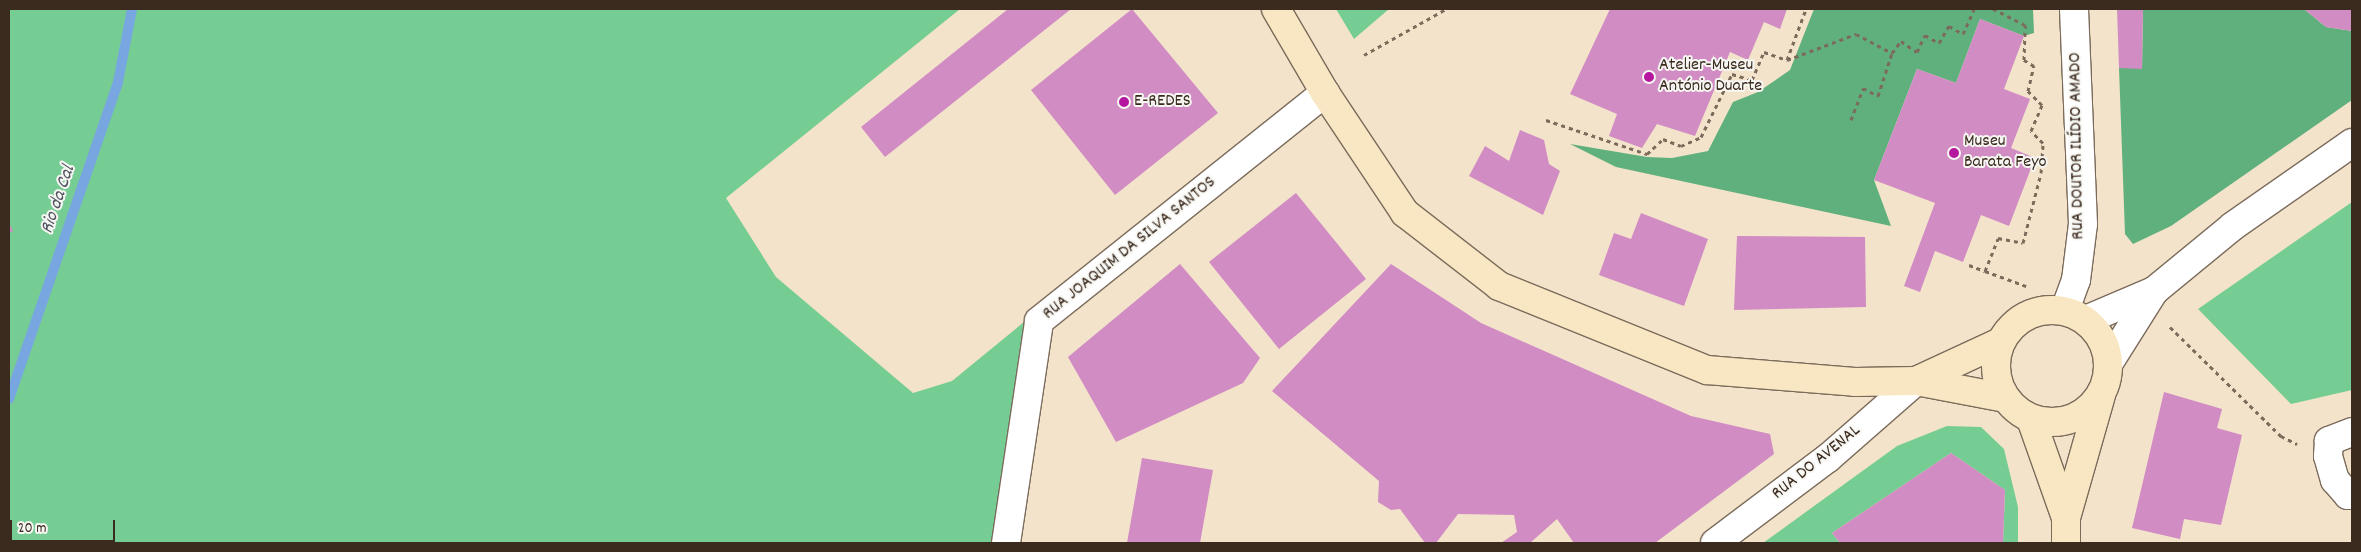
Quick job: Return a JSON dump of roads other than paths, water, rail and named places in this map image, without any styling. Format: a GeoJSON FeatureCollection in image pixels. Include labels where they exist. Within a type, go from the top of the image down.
{"type":"FeatureCollection","features":[{"type":"Feature","properties":{"kind":"main road"},"geometry":{"type":"LineString","coordinates":[[1276,9],[1325,93],[1405,214],[1499,286],[1707,370],[1855,382],[1916,381],[2004,398],[2031,419],[2048,422],[2072,418],[2093,405],[2102,391]]}},
{"type":"Feature","properties":{"kind":"main road"},"geometry":{"type":"LineString","coordinates":[[2004,398],[1997,380],[1995,360],[2000,342],[2011,326],[2027,314],[2046,309],[2075,315],[2102,340],[2108,364],[2066,530]]}},
{"type":"Feature","properties":{"kind":"main road","name":"RUA DO AVENAL"},"geometry":{"type":"LineString","coordinates":[[1916,381],[2000,342]]}},
{"type":"Feature","properties":{"kind":"main road"},"geometry":{"type":"LineString","coordinates":[[2031,419],[2066,530]]}},
{"type":"Feature","properties":{"kind":"street","name":"RUA DOUTOR ILÍDIO AMADO"},"geometry":{"type":"LineString","coordinates":[[2074,9],[2083,224],[2076,280],[2075,315]]}},
{"type":"Feature","properties":{"kind":"street","name":"RUA JOAQUIM DA SILVA SANTOS"},"geometry":{"type":"LineString","coordinates":[[1006,543],[1039,321],[1325,93]]}},
{"type":"Feature","properties":{"kind":"street"},"geometry":{"type":"LineString","coordinates":[[2108,364],[2154,291],[2233,226],[2352,143]]}},
{"type":"Feature","properties":{"kind":"street"},"geometry":{"type":"LineString","coordinates":[[2075,315],[2154,291]]}},
{"type":"Feature","properties":{"kind":"street","name":"RUA DO AVENAL"},"geometry":{"type":"LineString","coordinates":[[1715,543],[1828,458],[1916,381]]}},
{"type":"Feature","properties":{"kind":"street"},"geometry":{"type":"LineString","coordinates":[[2352,432],[2329,441],[2328,456],[2336,480],[2348,495],[2352,495]]}},
{"type":"Feature","properties":{"kind":"waterway","name":"Rio da Cal"},"geometry":{"type":"LineString","coordinates":[[9,399],[118,82],[132,9]]}},
{"type":"Feature","properties":{"kind":"place","name":"Atelier-Museu António Duarte"},"geometry":{"type":"Point","coordinates":[1649,77]}},
{"type":"Feature","properties":{"kind":"place","name":"E-REDES"},"geometry":{"type":"Point","coordinates":[1124,102]}},
{"type":"Feature","properties":{"kind":"place","name":"Museu Barata Feyo"},"geometry":{"type":"Point","coordinates":[1954,153]}}]}
